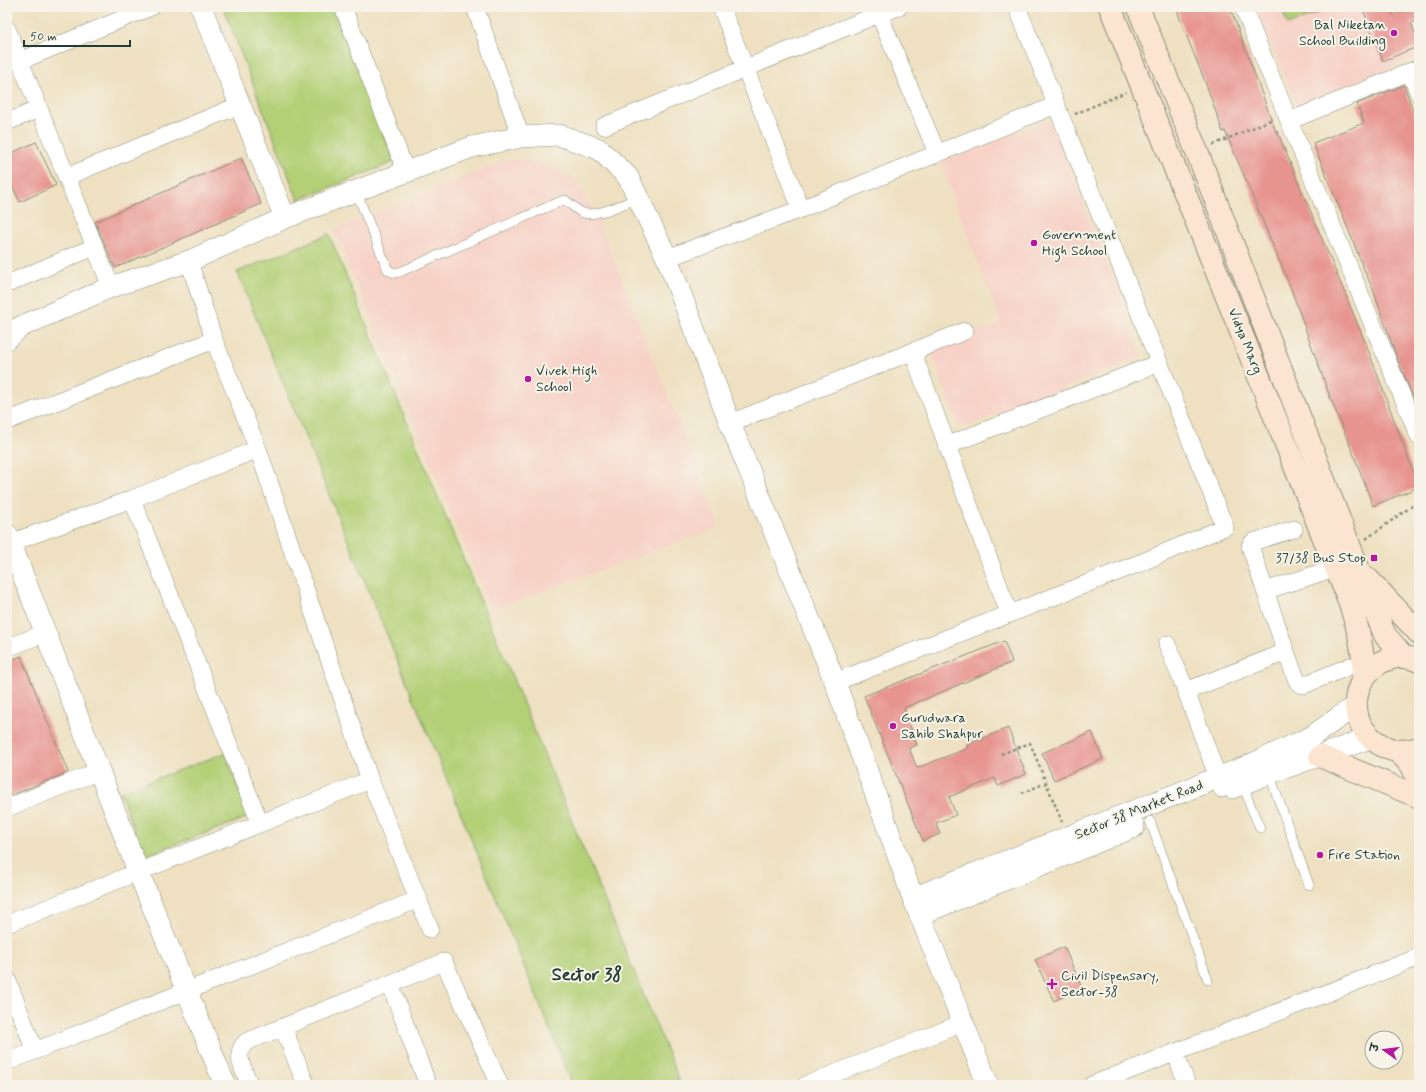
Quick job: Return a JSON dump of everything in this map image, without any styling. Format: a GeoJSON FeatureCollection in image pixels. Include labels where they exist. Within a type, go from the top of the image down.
{"type":"FeatureCollection","features":[{"type":"Feature","properties":{"kind":"main road","name":"Vidya Marg"},"geometry":{"type":"LineString","coordinates":[[1110,7],[1348,598],[1362,642],[1364,667],[1356,672]]}},
{"type":"Feature","properties":{"kind":"main road","name":"Vidya Marg"},"geometry":{"type":"LineString","coordinates":[[1138,7],[1197,152],[1356,564],[1385,635],[1411,659]]}},
{"type":"Feature","properties":{"kind":"main road"},"geometry":{"type":"LineString","coordinates":[[1356,564],[1372,584],[1419,633]]}},
{"type":"Feature","properties":{"kind":"main road","name":"Vidya Marg"},"geometry":{"type":"LineString","coordinates":[[1356,672],[1370,670],[1383,661],[1411,659]]}},
{"type":"Feature","properties":{"kind":"main road","name":"Vidya Marg"},"geometry":{"type":"LineString","coordinates":[[1356,672],[1358,687],[1356,705],[1360,723],[1370,738],[1386,748],[1397,751],[1407,751],[1419,748]]}},
{"type":"Feature","properties":{"kind":"main road","name":"Vidya Marg"},"geometry":{"type":"LineString","coordinates":[[1397,751],[1410,764],[1419,782]]}},
{"type":"Feature","properties":{"kind":"main road"},"geometry":{"type":"LineString","coordinates":[[1320,756],[1419,797]]}},
{"type":"Feature","properties":{"kind":"street"},"geometry":{"type":"LineString","coordinates":[[20,61],[151,7]]}},
{"type":"Feature","properties":{"kind":"street"},"geometry":{"type":"LineString","coordinates":[[201,7],[285,218]]}},
{"type":"Feature","properties":{"kind":"street"},"geometry":{"type":"LineString","coordinates":[[343,7],[406,172]]}},
{"type":"Feature","properties":{"kind":"street"},"geometry":{"type":"LineString","coordinates":[[475,7],[521,137]]}},
{"type":"Feature","properties":{"kind":"street"},"geometry":{"type":"LineString","coordinates":[[721,7],[801,209]]}},
{"type":"Feature","properties":{"kind":"street"},"geometry":{"type":"LineString","coordinates":[[604,126],[899,7]]}},
{"type":"Feature","properties":{"kind":"street"},"geometry":{"type":"LineString","coordinates":[[835,682],[1140,563],[1225,527],[1017,7]]}},
{"type":"Feature","properties":{"kind":"street"},"geometry":{"type":"LineString","coordinates":[[1243,7],[1287,117],[1416,418],[1419,437]]}},
{"type":"Feature","properties":{"kind":"street"},"geometry":{"type":"LineString","coordinates":[[879,14],[936,153]]}},
{"type":"Feature","properties":{"kind":"street"},"geometry":{"type":"LineString","coordinates":[[7,29],[111,287]]}},
{"type":"Feature","properties":{"kind":"street"},"geometry":{"type":"LineString","coordinates":[[1287,117],[1414,70],[1419,94]]}},
{"type":"Feature","properties":{"kind":"street"},"geometry":{"type":"LineString","coordinates":[[66,177],[240,105]]}},
{"type":"Feature","properties":{"kind":"street"},"geometry":{"type":"LineString","coordinates":[[7,122],[39,109]]}},
{"type":"Feature","properties":{"kind":"street"},"geometry":{"type":"LineString","coordinates":[[667,258],[801,209],[936,153],[1059,112]]}},
{"type":"Feature","properties":{"kind":"street"},"geometry":{"type":"LineString","coordinates":[[7,339],[20,327],[111,287],[188,261],[285,218],[472,147],[521,137],[559,134],[598,149],[628,177],[667,258],[730,423],[835,682],[917,906],[988,1085]]}},
{"type":"Feature","properties":{"kind":"street"},"geometry":{"type":"LineString","coordinates":[[7,284],[94,247]]}},
{"type":"Feature","properties":{"kind":"street"},"geometry":{"type":"LineString","coordinates":[[188,261],[214,340],[258,449],[370,780],[430,929]]}},
{"type":"Feature","properties":{"kind":"street"},"geometry":{"type":"LineString","coordinates":[[730,423],[966,332]]}},
{"type":"Feature","properties":{"kind":"street"},"geometry":{"type":"LineString","coordinates":[[7,421],[214,340]]}},
{"type":"Feature","properties":{"kind":"street"},"geometry":{"type":"LineString","coordinates":[[914,353],[1009,613]]}},
{"type":"Feature","properties":{"kind":"street"},"geometry":{"type":"LineString","coordinates":[[948,446],[1159,363]]}},
{"type":"Feature","properties":{"kind":"street"},"geometry":{"type":"LineString","coordinates":[[225,1085],[138,871],[9,538],[132,499],[258,449]]}},
{"type":"Feature","properties":{"kind":"street"},"geometry":{"type":"LineString","coordinates":[[132,499],[260,823]]}},
{"type":"Feature","properties":{"kind":"street"},"geometry":{"type":"LineString","coordinates":[[1294,528],[1253,542],[1250,546],[1296,681],[1304,685],[1356,672]]}},
{"type":"Feature","properties":{"kind":"street"},"geometry":{"type":"LineString","coordinates":[[1265,592],[1326,572]]}},
{"type":"Feature","properties":{"kind":"street"},"geometry":{"type":"LineString","coordinates":[[7,648],[45,633]]}},
{"type":"Feature","properties":{"kind":"street"},"geometry":{"type":"LineString","coordinates":[[1167,644],[1186,691],[1220,785]]}},
{"type":"Feature","properties":{"kind":"street"},"geometry":{"type":"LineString","coordinates":[[1186,691],[1286,652]]}},
{"type":"Feature","properties":{"kind":"street","name":"Sector 38 Market Road"},"geometry":{"type":"LineString","coordinates":[[917,906],[1150,821],[1311,737],[1356,705]]}},
{"type":"Feature","properties":{"kind":"street","name":"Sector 38 Market Road"},"geometry":{"type":"LineString","coordinates":[[917,906],[1068,838],[1220,785],[1243,783],[1370,738]]}},
{"type":"Feature","properties":{"kind":"street"},"geometry":{"type":"LineString","coordinates":[[7,808],[99,771]]}},
{"type":"Feature","properties":{"kind":"street"},"geometry":{"type":"LineString","coordinates":[[7,924],[370,780]]}},
{"type":"Feature","properties":{"kind":"street"},"geometry":{"type":"LineString","coordinates":[[7,1062],[186,990],[419,900]]}},
{"type":"Feature","properties":{"kind":"street"},"geometry":{"type":"LineString","coordinates":[[1092,1085],[1419,957]]}},
{"type":"Feature","properties":{"kind":"street"},"geometry":{"type":"LineString","coordinates":[[250,1085],[239,1055],[241,1046],[246,1042],[444,962],[500,1085]]}},
{"type":"Feature","properties":{"kind":"street"},"geometry":{"type":"LineString","coordinates":[[7,979],[35,1051]]}},
{"type":"Feature","properties":{"kind":"street"},"geometry":{"type":"LineString","coordinates":[[390,984],[428,1085]]}},
{"type":"Feature","properties":{"kind":"street"},"geometry":{"type":"LineString","coordinates":[[806,1085],[963,1023]]}},
{"type":"Feature","properties":{"kind":"street"},"geometry":{"type":"LineString","coordinates":[[284,1026],[306,1085]]}},
{"type":"Feature","properties":{"kind":"street"},"geometry":{"type":"LineString","coordinates":[[1174,1052],[1187,1085]]}},
{"type":"Feature","properties":{"kind":"lane"},"geometry":{"type":"LineString","coordinates":[[356,191],[388,270],[394,273],[400,272],[561,201],[565,200],[578,210],[584,213],[590,213],[604,211],[638,198]]}},
{"type":"Feature","properties":{"kind":"lane"},"geometry":{"type":"LineString","coordinates":[[1269,773],[1309,885]]}},
{"type":"Feature","properties":{"kind":"lane"},"geometry":{"type":"LineString","coordinates":[[1243,783],[1250,805],[1260,828]]}},
{"type":"Feature","properties":{"kind":"lane"},"geometry":{"type":"LineString","coordinates":[[1150,821],[1208,980]]}},
{"type":"Feature","properties":{"kind":"path"},"geometry":{"type":"LineString","coordinates":[[1059,112],[1142,85]]}},
{"type":"Feature","properties":{"kind":"path"},"geometry":{"type":"LineString","coordinates":[[1197,152],[1287,117]]}},
{"type":"Feature","properties":{"kind":"path"},"geometry":{"type":"LineString","coordinates":[[1365,540],[1419,501]]}},
{"type":"Feature","properties":{"kind":"path"},"geometry":{"type":"LineString","coordinates":[[1001,754],[1030,743],[1068,838]]}},
{"type":"Feature","properties":{"kind":"path"},"geometry":{"type":"LineString","coordinates":[[1022,793],[1046,784]]}},
{"type":"Feature","properties":{"kind":"shaded area"},"geometry":{"type":"Polygon","coordinates":[[[1255,7],[1419,7],[1419,56],[1297,106],[1255,7]]]}},
{"type":"Feature","properties":{"kind":"shaded area","name":"Government High School"},"geometry":{"type":"Polygon","coordinates":[[[1051,120],[1143,357],[960,428],[930,350],[1001,323],[940,163],[1051,120]]]}},
{"type":"Feature","properties":{"kind":"shaded area","name":"Vivek High School"},"geometry":{"type":"Polygon","coordinates":[[[509,159],[539,163],[574,179],[596,215],[720,527],[491,610],[334,230],[509,159]]]}},
{"type":"Feature","properties":{"kind":"green space"},"geometry":{"type":"Polygon","coordinates":[[[223,7],[334,7],[394,162],[298,200],[223,7]]]}},
{"type":"Feature","properties":{"kind":"green space"},"geometry":{"type":"Polygon","coordinates":[[[1281,7],[1332,7],[1288,25],[1281,7]]]}},
{"type":"Feature","properties":{"kind":"green space"},"geometry":{"type":"Polygon","coordinates":[[[329,234],[681,1085],[573,1085],[237,272],[329,234]]]}},
{"type":"Feature","properties":{"kind":"green space"},"geometry":{"type":"Polygon","coordinates":[[[225,753],[249,817],[144,856],[120,792],[225,753]]]}},
{"type":"Feature","properties":{"kind":"building"},"geometry":{"type":"Polygon","coordinates":[[[1176,7],[1230,7],[1276,132],[1277,131],[1366,344],[1419,487],[1373,506],[1330,397],[1291,289],[1225,131],[1223,132],[1176,7]]]}},
{"type":"Feature","properties":{"kind":"building","name":"Bal Niketan School Building"},"geometry":{"type":"Polygon","coordinates":[[[1362,7],[1390,7],[1393,15],[1413,7],[1419,7],[1419,20],[1411,23],[1419,46],[1383,61],[1362,7]]]}},
{"type":"Feature","properties":{"kind":"building"},"geometry":{"type":"Polygon","coordinates":[[[1404,85],[1419,128],[1419,411],[1398,361],[1372,287],[1313,143],[1364,123],[1357,104],[1404,85]]]}},
{"type":"Feature","properties":{"kind":"building"},"geometry":{"type":"Polygon","coordinates":[[[36,142],[56,185],[20,202],[7,175],[7,155],[36,142]]]}},
{"type":"Feature","properties":{"kind":"building"},"geometry":{"type":"Polygon","coordinates":[[[241,158],[261,204],[115,268],[95,222],[241,158]]]}},
{"type":"Feature","properties":{"kind":"building","name":"Gurudwara Sahib Shahpur"},"geometry":{"type":"Polygon","coordinates":[[[1004,641],[1012,662],[904,708],[917,745],[909,748],[917,768],[968,748],[967,745],[1008,728],[1026,774],[998,786],[995,778],[949,797],[956,815],[936,823],[940,834],[923,841],[864,696],[1004,641]]]}},
{"type":"Feature","properties":{"kind":"building"},"geometry":{"type":"Polygon","coordinates":[[[21,656],[68,772],[7,797],[7,662],[21,656]]]}},
{"type":"Feature","properties":{"kind":"building"},"geometry":{"type":"Polygon","coordinates":[[[1092,732],[1103,759],[1054,780],[1042,753],[1092,732]]]}},
{"type":"Feature","properties":{"kind":"building"},"geometry":{"type":"Polygon","coordinates":[[[1064,947],[1082,988],[1054,1001],[1035,960],[1064,947]]]}},
{"type":"Feature","properties":{"kind":"place","name":"Bal Niketan School Building"},"geometry":{"type":"Point","coordinates":[1394,33]}},
{"type":"Feature","properties":{"kind":"place","name":"Government High School"},"geometry":{"type":"Point","coordinates":[1034,243]}},
{"type":"Feature","properties":{"kind":"place","name":"Vivek High School"},"geometry":{"type":"Point","coordinates":[528,379]}},
{"type":"Feature","properties":{"kind":"place","name":"37/38 Bus Stop"},"geometry":{"type":"Point","coordinates":[1374,558]}},
{"type":"Feature","properties":{"kind":"place","name":"Gurudwara Sahib Shahpur"},"geometry":{"type":"Point","coordinates":[893,726]}},
{"type":"Feature","properties":{"kind":"place","name":"Fire Station"},"geometry":{"type":"Point","coordinates":[1320,855]}},
{"type":"Feature","properties":{"kind":"place","name":"Civil Dispensary, Sector-38"},"geometry":{"type":"Point","coordinates":[1052,984]}},
{"type":"Feature","properties":{"kind":"district","name":"Sector 38"},"geometry":{"type":"Point","coordinates":[587,975]}}]}
